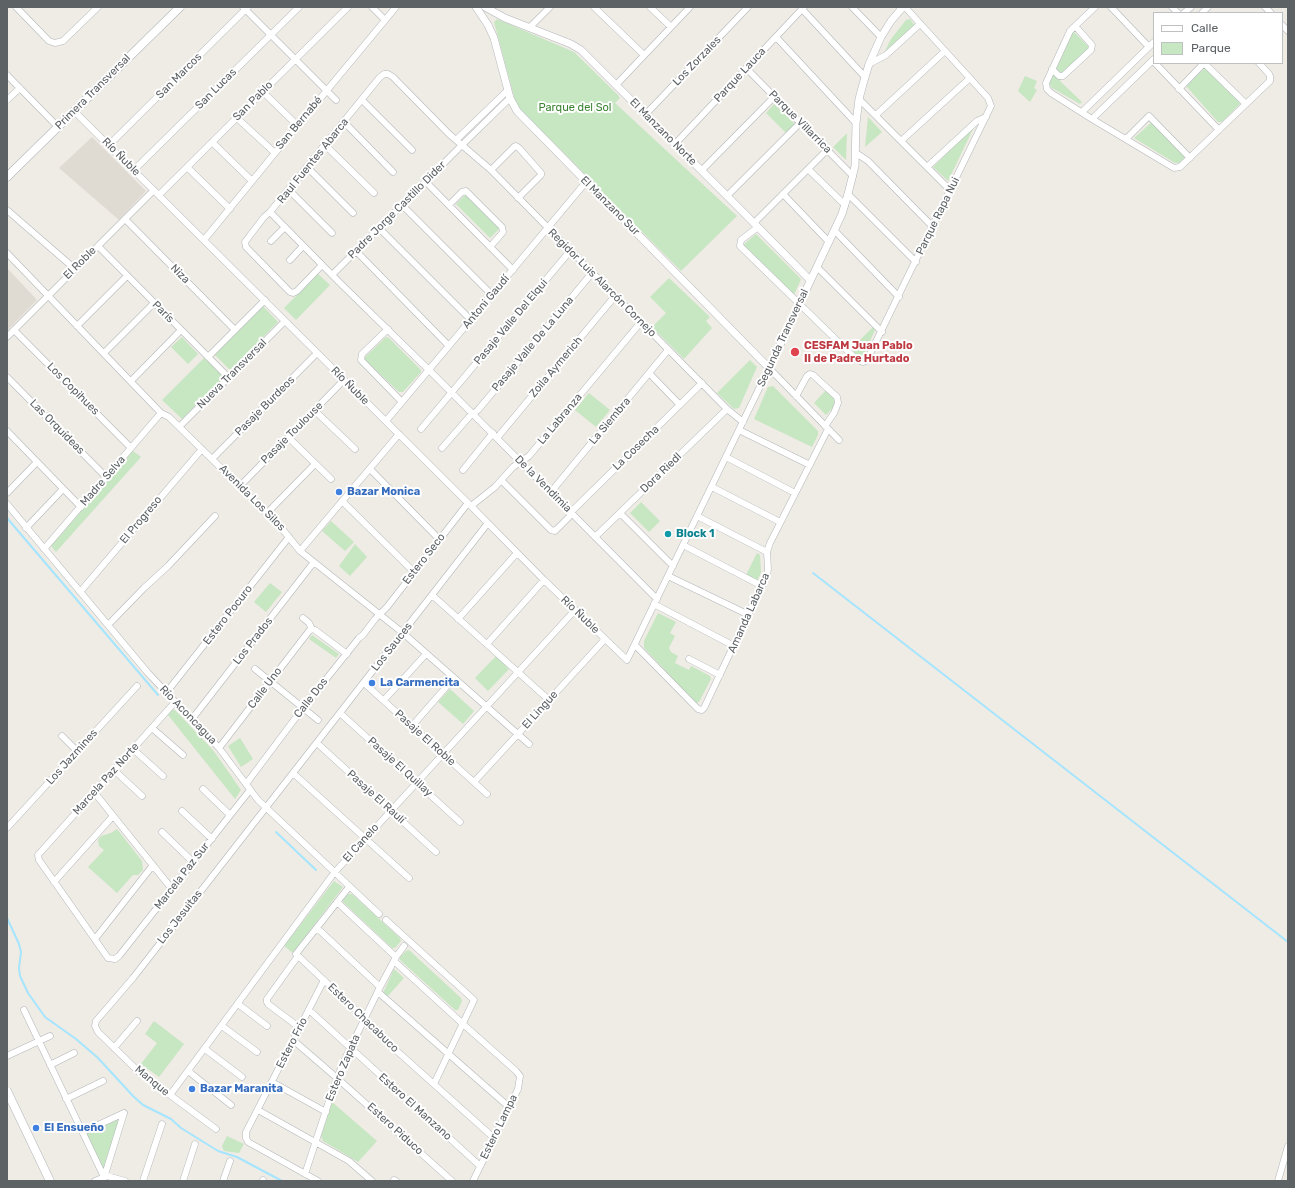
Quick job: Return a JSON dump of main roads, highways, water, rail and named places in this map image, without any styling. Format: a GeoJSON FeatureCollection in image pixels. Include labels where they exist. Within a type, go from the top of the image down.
{"type":"FeatureCollection","features":[{"type":"Feature","properties":{"kind":"main road","name":"Primera Transversal"},"geometry":{"type":"LineString","coordinates":[[7,177],[180,7]]}},
{"type":"Feature","properties":{"kind":"main road"},"geometry":{"type":"LineString","coordinates":[[7,1091],[50,1181]]}},
{"type":"Feature","properties":{"kind":"waterway"},"geometry":{"type":"LineString","coordinates":[[7,518],[158,695]]}},
{"type":"Feature","properties":{"kind":"waterway"},"geometry":{"type":"LineString","coordinates":[[813,573],[1288,942]]}},
{"type":"Feature","properties":{"kind":"waterway"},"geometry":{"type":"LineString","coordinates":[[276,832],[316,870]]}},
{"type":"Feature","properties":{"kind":"waterway"},"geometry":{"type":"LineString","coordinates":[[7,918],[21,952],[19,968],[20,976],[28,993],[45,1017],[76,1039],[98,1058],[143,1105],[171,1119],[181,1128],[218,1151],[237,1157],[282,1181]]}},
{"type":"Feature","properties":{"kind":"place","name":"CESFAM Juan Pablo II de Padre Hurtado"},"geometry":{"type":"Point","coordinates":[795,352]}},
{"type":"Feature","properties":{"kind":"place","name":"Bazar Monica"},"geometry":{"type":"Point","coordinates":[339,492]}},
{"type":"Feature","properties":{"kind":"place","name":"Block 1"},"geometry":{"type":"Point","coordinates":[668,534]}},
{"type":"Feature","properties":{"kind":"place","name":"La Carmencita"},"geometry":{"type":"Point","coordinates":[372,683]}},
{"type":"Feature","properties":{"kind":"place","name":"Bazar Maranita"},"geometry":{"type":"Point","coordinates":[192,1089]}},
{"type":"Feature","properties":{"kind":"place","name":"El Ensueño"},"geometry":{"type":"Point","coordinates":[36,1128]}},
{"type":"Feature","properties":{"kind":"park label","name":"Parque del Sol"},"geometry":{"type":"Point","coordinates":[575,108]}}]}
